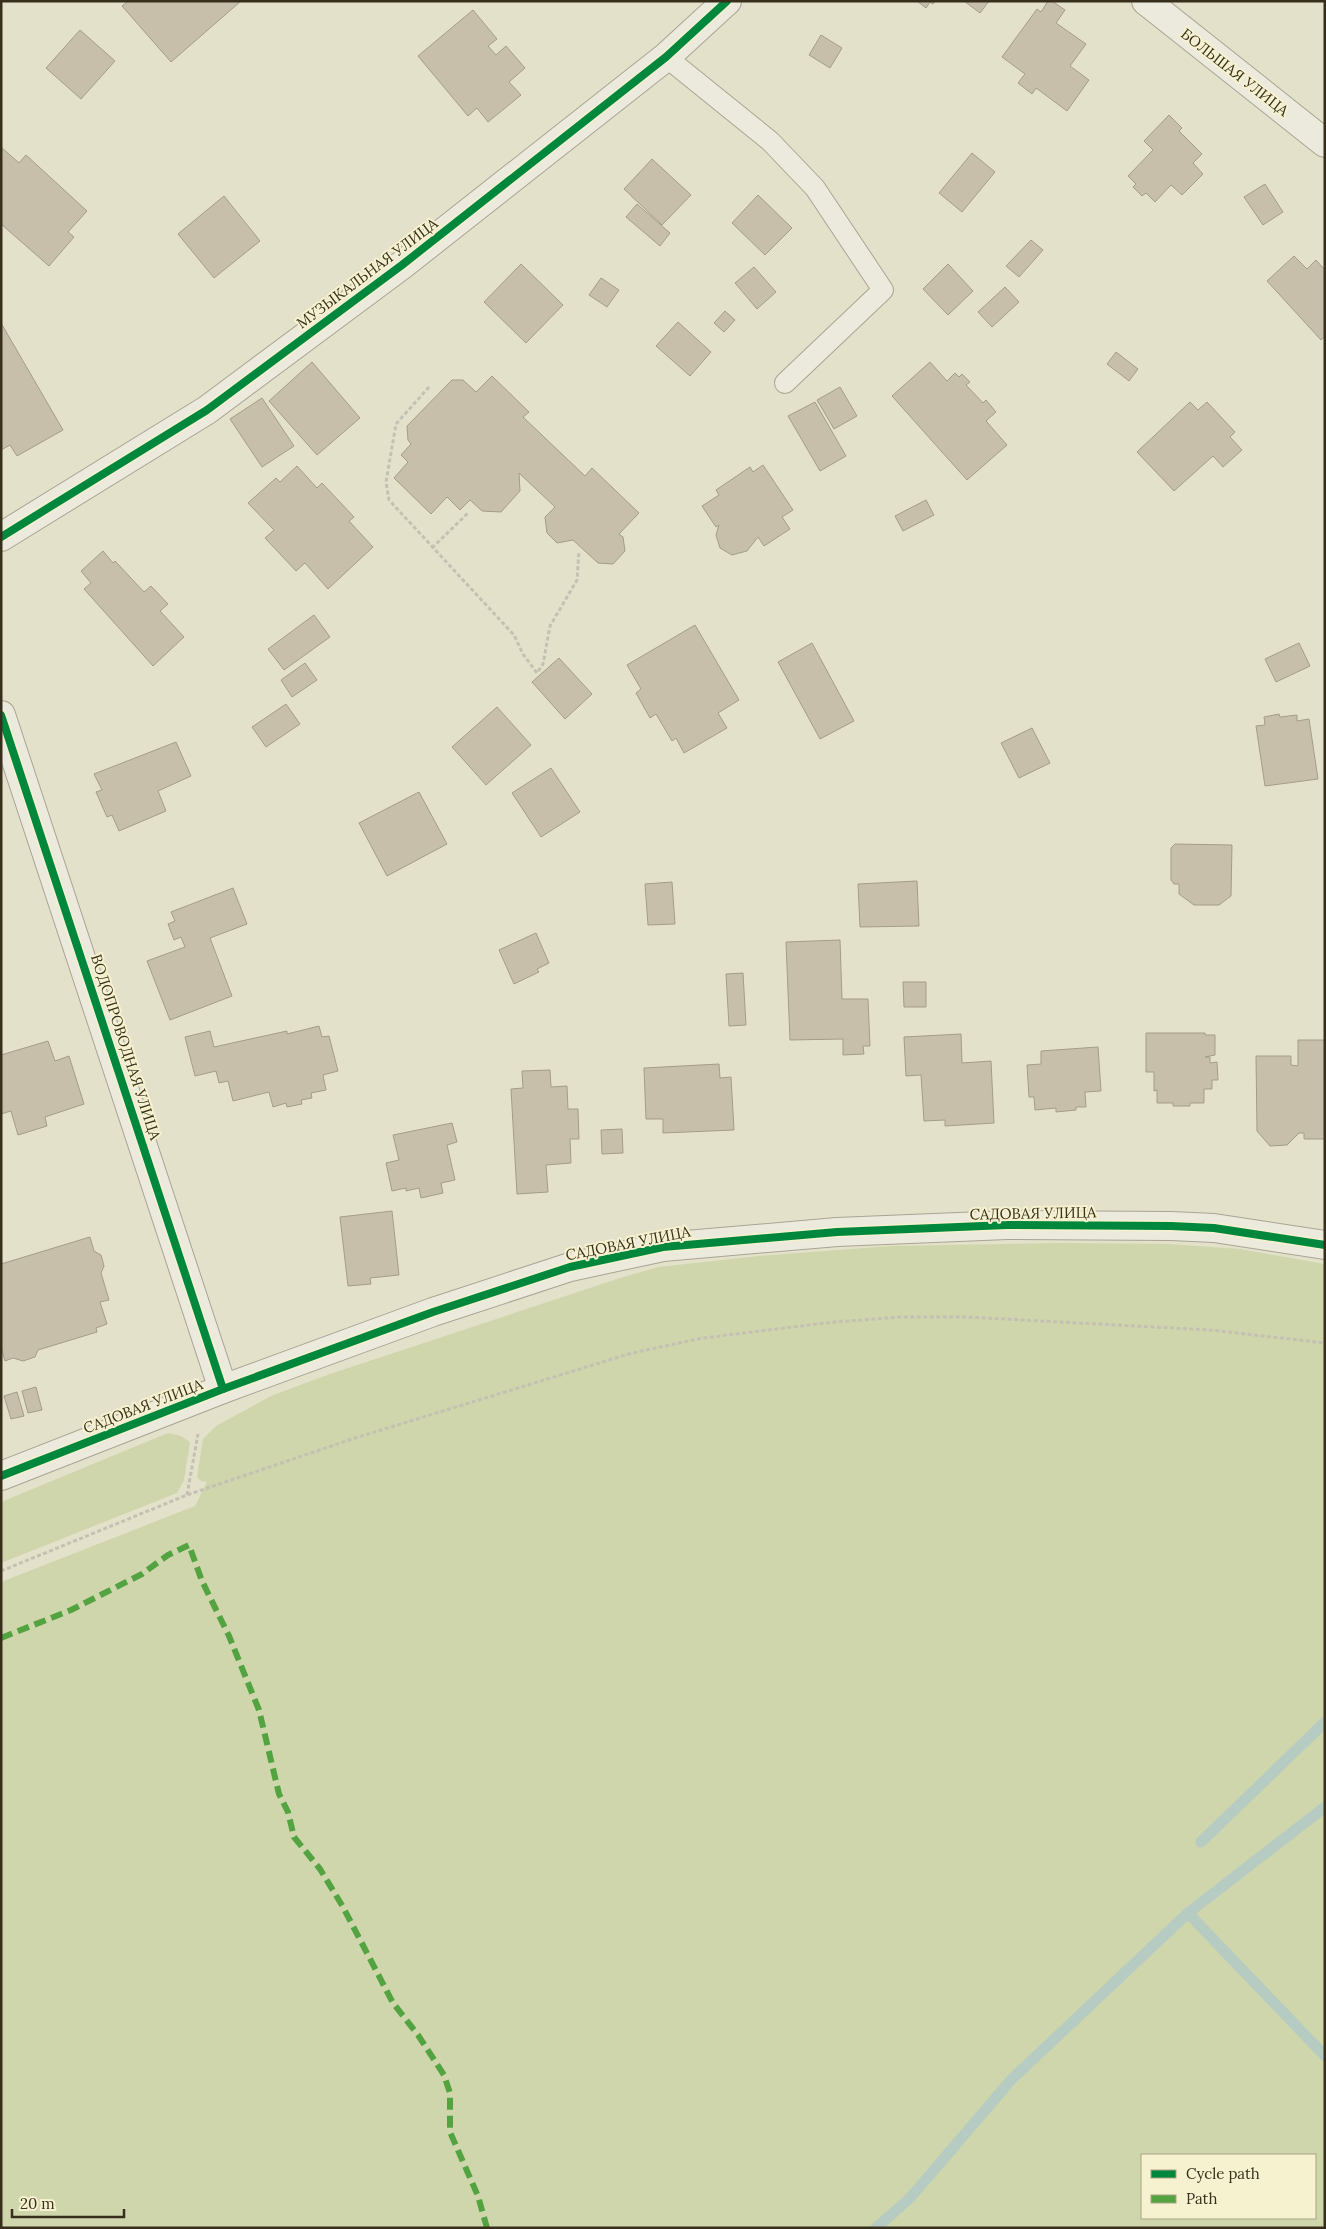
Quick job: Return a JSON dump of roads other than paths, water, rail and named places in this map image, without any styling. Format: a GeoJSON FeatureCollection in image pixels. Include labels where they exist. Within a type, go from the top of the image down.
{"type":"FeatureCollection","features":[{"type":"Feature","properties":{"kind":"street","name":"МУЗЫКАЛЬНАЯ УЛИЦА"},"geometry":{"type":"LineString","coordinates":[[1,537],[207,410],[402,265],[666,57],[727,1]]}},
{"type":"Feature","properties":{"kind":"street","name":"БОЛЬШАЯ УЛИЦА"},"geometry":{"type":"LineString","coordinates":[[1146,1],[1325,143]]}},
{"type":"Feature","properties":{"kind":"street","name":"ВОДОПРОВОДНАЯ УЛИЦА"},"geometry":{"type":"LineString","coordinates":[[1,715],[214,1393]]}},
{"type":"Feature","properties":{"kind":"street","name":"САДОВАЯ УЛИЦА"},"geometry":{"type":"LineString","coordinates":[[1,1476],[214,1393],[433,1312],[570,1267],[663,1247],[837,1232],[1007,1226],[1179,1226],[1214,1228],[1325,1245]]}},
{"type":"Feature","properties":{"kind":"lane"},"geometry":{"type":"LineString","coordinates":[[666,57],[770,141],[815,188],[883,290],[784,383]]}},
{"type":"Feature","properties":{"kind":"waterway"},"geometry":{"type":"LineString","coordinates":[[1201,1842],[1325,1722]]}},
{"type":"Feature","properties":{"kind":"waterway"},"geometry":{"type":"LineString","coordinates":[[876,2228],[910,2198],[1011,2080],[1188,1913],[1325,1807]]}},
{"type":"Feature","properties":{"kind":"waterway"},"geometry":{"type":"LineString","coordinates":[[1188,1913],[1325,2056]]}}]}
